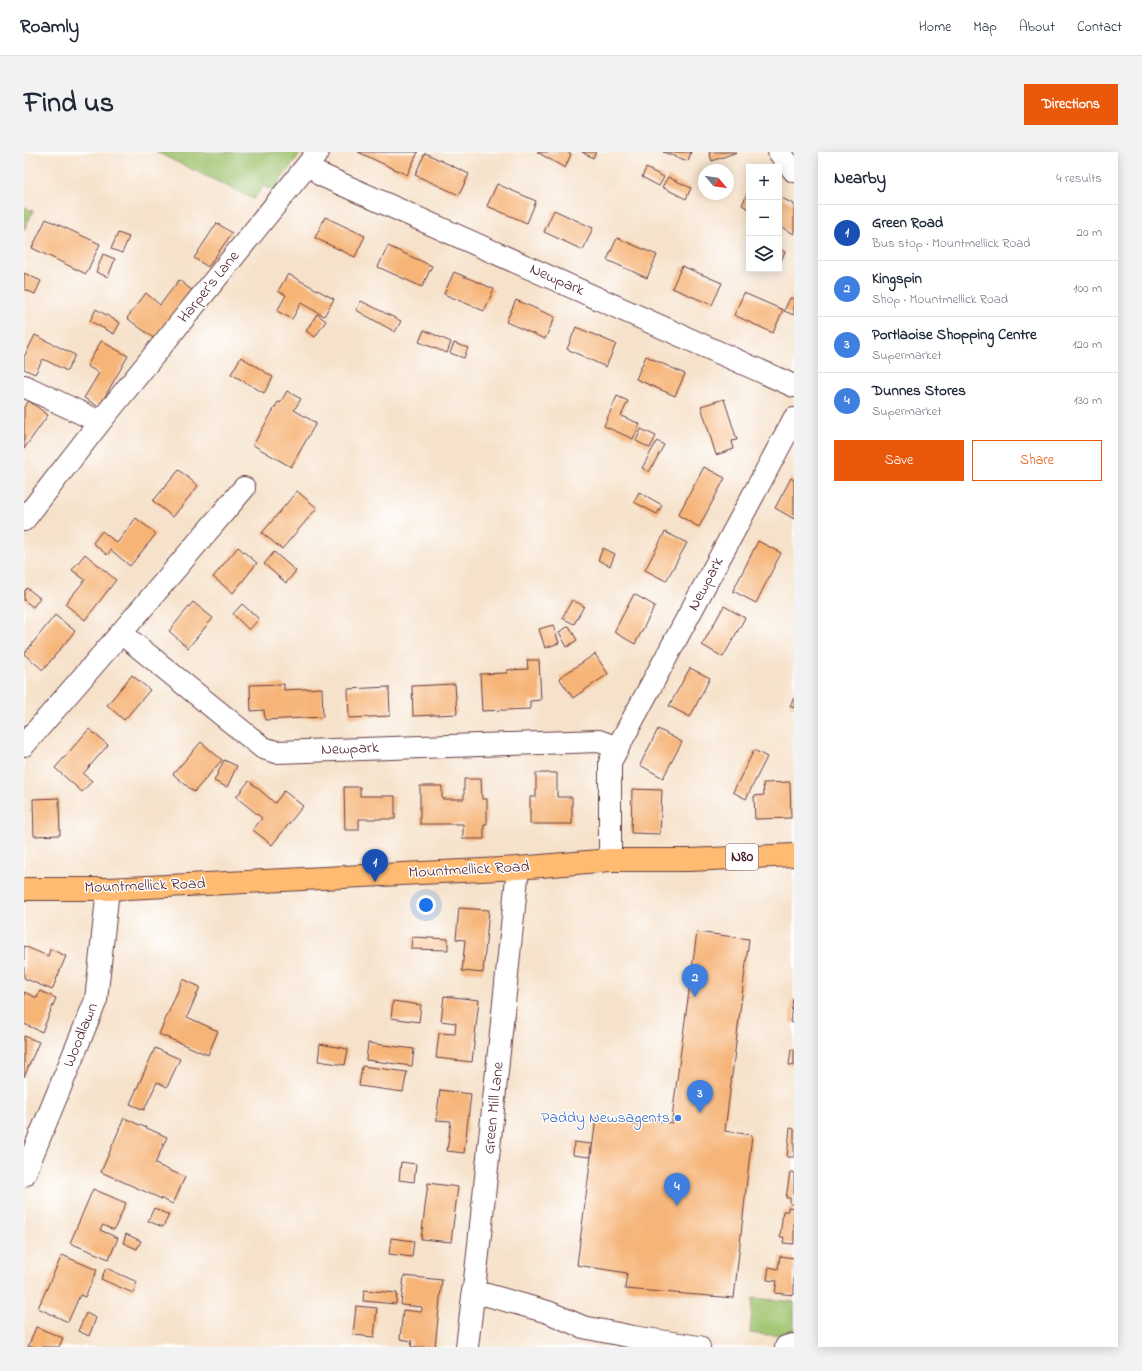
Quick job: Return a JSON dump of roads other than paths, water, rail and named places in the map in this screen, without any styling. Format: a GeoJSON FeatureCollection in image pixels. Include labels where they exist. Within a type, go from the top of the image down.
{"type":"FeatureCollection","features":[{"type":"Feature","properties":{"kind":"main road","name":"Mountmellick Road"},"geometry":{"type":"LineString","coordinates":[[24,889],[108,889],[518,868],[610,860],[690,860],[794,855]]}},
{"type":"Feature","properties":{"kind":"street","name":"Harper's Lane"},"geometry":{"type":"LineString","coordinates":[[24,520],[100,422],[318,152]]}},
{"type":"Feature","properties":{"kind":"street"},"geometry":{"type":"LineString","coordinates":[[779,152],[794,171]]}},
{"type":"Feature","properties":{"kind":"street","name":"Newpark"},"geometry":{"type":"LineString","coordinates":[[321,175],[794,386]]}},
{"type":"Feature","properties":{"kind":"street"},"geometry":{"type":"LineString","coordinates":[[24,386],[100,422]]}},
{"type":"Feature","properties":{"kind":"street","name":"Newpark"},"geometry":{"type":"LineString","coordinates":[[610,860],[610,762],[794,420]]}},
{"type":"Feature","properties":{"kind":"street"},"geometry":{"type":"LineString","coordinates":[[24,745],[244,488]]}},
{"type":"Feature","properties":{"kind":"street","name":"Newpark"},"geometry":{"type":"LineString","coordinates":[[121,633],[263,748],[276,752],[599,741],[618,748]]}},
{"type":"Feature","properties":{"kind":"street","name":"Green Mill Lane"},"geometry":{"type":"LineString","coordinates":[[467,1347],[518,868]]}},
{"type":"Feature","properties":{"kind":"street","name":"Woodlawn"},"geometry":{"type":"LineString","coordinates":[[24,1175],[96,1000],[108,889]]}},
{"type":"Feature","properties":{"kind":"street"},"geometry":{"type":"LineString","coordinates":[[473,1291],[548,1312],[583,1327],[633,1337],[699,1347]]}},
{"type":"Feature","properties":{"kind":"street"},"geometry":{"type":"LineString","coordinates":[[786,1347],[794,1345]]}},
{"type":"Feature","properties":{"kind":"place","name":"Green Road"},"geometry":{"type":"Point","coordinates":[375,882]}},
{"type":"Feature","properties":{"kind":"place","name":"Kingspin"},"geometry":{"type":"Point","coordinates":[695,997]}},
{"type":"Feature","properties":{"kind":"place","name":"Portlaoise Shopping Centre"},"geometry":{"type":"Point","coordinates":[700,1113]}},
{"type":"Feature","properties":{"kind":"place","name":"Paddy Newsagents"},"geometry":{"type":"Point","coordinates":[678,1118]}},
{"type":"Feature","properties":{"kind":"place","name":"Dunnes Stores"},"geometry":{"type":"Point","coordinates":[677,1206]}}]}
